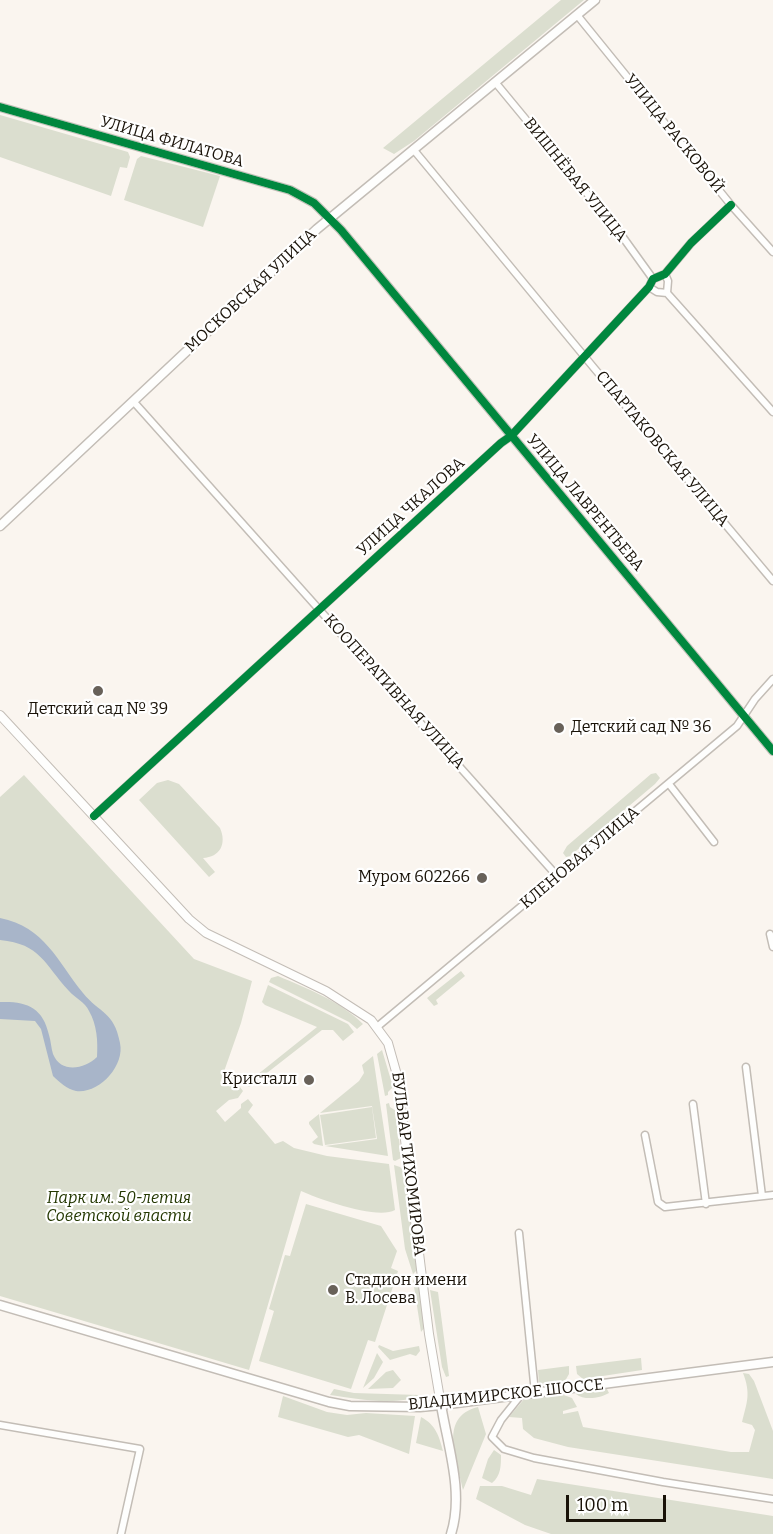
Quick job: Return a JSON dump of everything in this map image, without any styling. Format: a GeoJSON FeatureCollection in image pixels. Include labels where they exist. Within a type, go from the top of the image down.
{"type":"FeatureCollection","features":[{"type":"Feature","properties":{"kind":"main road","name":"МОСКОВСКАЯ УЛИЦА"},"geometry":{"type":"LineString","coordinates":[[0,526],[330,218],[595,0]]}},
{"type":"Feature","properties":{"kind":"main road","name":"ВЛАДИМИРСКОЕ ШОССЕ"},"geometry":{"type":"LineString","coordinates":[[0,1305],[329,1402],[350,1406],[441,1405],[773,1362]]}},
{"type":"Feature","properties":{"kind":"main road"},"geometry":{"type":"LineString","coordinates":[[441,1405],[455,1481],[456,1519],[451,1534]]}},
{"type":"Feature","properties":{"kind":"street","name":"УЛИЦА РАСКОВОЙ"},"geometry":{"type":"LineString","coordinates":[[578,15],[731,205],[773,252]]}},
{"type":"Feature","properties":{"kind":"street","name":"ВИШНЁВАЯ УЛИЦА"},"geometry":{"type":"LineString","coordinates":[[495,82],[622,236],[653,279]]}},
{"type":"Feature","properties":{"kind":"street","name":"УЛИЦА ФИЛАТОВА"},"geometry":{"type":"LineString","coordinates":[[0,107],[290,190],[314,203],[330,218]]}},
{"type":"Feature","properties":{"kind":"street","name":"СПАРТАКОВСКАЯ УЛИЦА"},"geometry":{"type":"LineString","coordinates":[[413,149],[773,581]]}},
{"type":"Feature","properties":{"kind":"street"},"geometry":{"type":"LineString","coordinates":[[653,279],[664,274],[691,243],[731,205]]}},
{"type":"Feature","properties":{"kind":"street","name":"УЛИЦА ЛАВРЕНТЬЕВА"},"geometry":{"type":"LineString","coordinates":[[330,218],[773,751]]}},
{"type":"Feature","properties":{"kind":"street"},"geometry":{"type":"LineString","coordinates":[[664,274],[668,281],[667,293]]}},
{"type":"Feature","properties":{"kind":"street","name":"УЛИЦА ЧКАЛОВА"},"geometry":{"type":"LineString","coordinates":[[94,816],[319,608],[511,436],[649,287],[653,279]]}},
{"type":"Feature","properties":{"kind":"street"},"geometry":{"type":"LineString","coordinates":[[649,287],[657,292],[667,293],[773,412]]}},
{"type":"Feature","properties":{"kind":"street","name":"КООПЕРАТИВНАЯ УЛИЦА"},"geometry":{"type":"LineString","coordinates":[[133,401],[558,877]]}},
{"type":"Feature","properties":{"kind":"street","name":"КЛЕНОВАЯ УЛИЦА"},"geometry":{"type":"LineString","coordinates":[[377,1027],[737,726],[755,699],[773,679]]}},
{"type":"Feature","properties":{"kind":"street","name":"БУЛЬВАР ТИХОМИРОВА"},"geometry":{"type":"LineString","coordinates":[[0,715],[189,919],[206,933],[326,991],[359,1011],[377,1027],[392,1052],[397,1075],[429,1334],[441,1405]]}},
{"type":"Feature","properties":{"kind":"street"},"geometry":{"type":"LineString","coordinates":[[669,784],[714,842]]}},
{"type":"Feature","properties":{"kind":"street"},"geometry":{"type":"LineString","coordinates":[[770,934],[773,947]]}},
{"type":"Feature","properties":{"kind":"street"},"geometry":{"type":"LineString","coordinates":[[746,1067],[762,1196]]}},
{"type":"Feature","properties":{"kind":"street"},"geometry":{"type":"LineString","coordinates":[[693,1104],[706,1204]]}},
{"type":"Feature","properties":{"kind":"street"},"geometry":{"type":"LineString","coordinates":[[645,1135],[658,1202],[665,1207],[773,1195]]}},
{"type":"Feature","properties":{"kind":"street"},"geometry":{"type":"LineString","coordinates":[[519,1233],[535,1393]]}},
{"type":"Feature","properties":{"kind":"street"},"geometry":{"type":"LineString","coordinates":[[521,1395],[501,1420],[492,1437],[504,1449],[534,1458],[663,1482],[773,1499]]}},
{"type":"Feature","properties":{"kind":"street"},"geometry":{"type":"LineString","coordinates":[[0,1425],[140,1449],[121,1534]]}},
{"type":"Feature","properties":{"kind":"green space"},"geometry":{"type":"Polygon","coordinates":[[[561,0],[584,0],[414,141],[394,154],[383,148],[561,0]]]}},
{"type":"Feature","properties":{"kind":"green space"},"geometry":{"type":"Polygon","coordinates":[[[0,115],[128,152],[130,157],[127,168],[120,167],[111,196],[0,157],[0,115]]]}},
{"type":"Feature","properties":{"kind":"green space"},"geometry":{"type":"Polygon","coordinates":[[[141,156],[220,176],[203,227],[124,200],[137,159],[141,156]]]}},
{"type":"Feature","properties":{"kind":"green space"},"geometry":{"type":"Polygon","coordinates":[[[656,773],[660,778],[655,784],[566,857],[563,853],[567,846],[651,774],[656,773]]]}},
{"type":"Feature","properties":{"kind":"green space","name":"Парк им. 50-летия Советской власти"},"geometry":{"type":"Polygon","coordinates":[[[24,775],[194,959],[252,981],[241,1023],[220,1083],[232,1072],[233,1078],[243,1091],[238,1098],[229,1100],[216,1111],[225,1122],[248,1099],[253,1105],[248,1112],[275,1144],[283,1141],[294,1148],[327,1156],[389,1164],[395,1210],[375,1212],[362,1210],[301,1191],[249,1370],[0,1296],[0,797],[24,775]]]}},
{"type":"Feature","properties":{"kind":"green space"},"geometry":{"type":"Polygon","coordinates":[[[168,780],[179,784],[220,828],[223,839],[220,849],[214,855],[203,858],[215,872],[209,877],[139,800],[157,783],[168,780]]]}},
{"type":"Feature","properties":{"kind":"green space"},"geometry":{"type":"Polygon","coordinates":[[[461,971],[465,976],[436,1000],[438,1004],[434,1006],[427,998],[461,971]]]}},
{"type":"Feature","properties":{"kind":"green space"},"geometry":{"type":"Polygon","coordinates":[[[278,976],[334,1002],[363,1024],[357,1029],[349,1022],[269,982],[271,978],[278,976]]]}},
{"type":"Feature","properties":{"kind":"green space"},"geometry":{"type":"Polygon","coordinates":[[[268,985],[348,1024],[354,1032],[343,1041],[333,1030],[322,1030],[249,1087],[245,1083],[247,1079],[252,1079],[317,1027],[265,1005],[262,1002],[268,985]]]}},
{"type":"Feature","properties":{"kind":"green space"},"geometry":{"type":"Polygon","coordinates":[[[382,1050],[393,1087],[385,1096],[377,1054],[382,1050]]]}},
{"type":"Feature","properties":{"kind":"green space"},"geometry":{"type":"Polygon","coordinates":[[[373,1056],[388,1156],[325,1146],[377,1139],[372,1106],[320,1113],[359,1081],[364,1073],[362,1065],[373,1056]]]}},
{"type":"Feature","properties":{"kind":"green space"},"geometry":{"type":"Polygon","coordinates":[[[389,1103],[390,1107],[396,1111],[401,1158],[395,1161],[393,1160],[386,1104],[389,1103]]]}},
{"type":"Feature","properties":{"kind":"green space"},"geometry":{"type":"Polygon","coordinates":[[[372,1107],[376,1138],[325,1145],[320,1115],[372,1107]]]}},
{"type":"Feature","properties":{"kind":"green space"},"geometry":{"type":"Polygon","coordinates":[[[319,1114],[323,1146],[312,1142],[318,1137],[309,1124],[319,1114]]]}},
{"type":"Feature","properties":{"kind":"green space"},"geometry":{"type":"Polygon","coordinates":[[[394,1165],[404,1171],[417,1270],[413,1274],[405,1249],[394,1165]]]}},
{"type":"Feature","properties":{"kind":"green space","name":"Стадион имени В. Лосева"},"geometry":{"type":"Polygon","coordinates":[[[306,1204],[381,1226],[397,1251],[391,1268],[398,1271],[375,1342],[368,1340],[351,1389],[259,1361],[274,1311],[269,1309],[285,1255],[290,1256],[306,1204]]]}},
{"type":"Feature","properties":{"kind":"green space"},"geometry":{"type":"Polygon","coordinates":[[[413,1280],[419,1284],[425,1327],[421,1332],[413,1280]]]}},
{"type":"Feature","properties":{"kind":"green space"},"geometry":{"type":"Polygon","coordinates":[[[430,1290],[438,1292],[449,1376],[446,1377],[442,1367],[430,1290]]]}},
{"type":"Feature","properties":{"kind":"green space"},"geometry":{"type":"Polygon","coordinates":[[[379,1345],[393,1351],[419,1346],[420,1351],[416,1356],[410,1354],[390,1360],[378,1347],[379,1345]]]}},
{"type":"Feature","properties":{"kind":"green space"},"geometry":{"type":"Polygon","coordinates":[[[377,1353],[383,1362],[374,1378],[363,1388],[377,1353]]]}},
{"type":"Feature","properties":{"kind":"green space"},"geometry":{"type":"Polygon","coordinates":[[[641,1358],[642,1370],[583,1379],[577,1374],[576,1366],[641,1358]]]}},
{"type":"Feature","properties":{"kind":"green space"},"geometry":{"type":"Polygon","coordinates":[[[569,1366],[569,1374],[565,1381],[539,1384],[538,1370],[569,1366]]]}},
{"type":"Feature","properties":{"kind":"green space"},"geometry":{"type":"Polygon","coordinates":[[[393,1370],[401,1380],[393,1388],[368,1389],[386,1372],[393,1370]]]}},
{"type":"Feature","properties":{"kind":"green space"},"geometry":{"type":"Polygon","coordinates":[[[743,1373],[749,1374],[754,1381],[773,1431],[773,1479],[568,1447],[534,1438],[523,1429],[522,1418],[509,1417],[525,1398],[558,1393],[572,1398],[577,1407],[563,1411],[563,1414],[578,1411],[583,1427],[731,1452],[749,1452],[755,1430],[752,1425],[742,1422],[748,1392],[743,1373]]]}},
{"type":"Feature","properties":{"kind":"green space"},"geometry":{"type":"Polygon","coordinates":[[[606,1387],[609,1393],[597,1397],[584,1398],[576,1394],[577,1392],[606,1387]]]}},
{"type":"Feature","properties":{"kind":"green space"},"geometry":{"type":"Polygon","coordinates":[[[334,1389],[354,1393],[419,1395],[411,1399],[376,1401],[330,1395],[334,1389]]]}},
{"type":"Feature","properties":{"kind":"green space"},"geometry":{"type":"Polygon","coordinates":[[[283,1396],[327,1412],[347,1415],[366,1413],[415,1416],[409,1454],[359,1435],[348,1437],[278,1417],[283,1396]]]}},
{"type":"Feature","properties":{"kind":"green space"},"geometry":{"type":"Polygon","coordinates":[[[478,1407],[486,1434],[463,1490],[453,1442],[454,1430],[458,1420],[465,1412],[478,1407]]]}},
{"type":"Feature","properties":{"kind":"green space"},"geometry":{"type":"Polygon","coordinates":[[[421,1417],[436,1431],[443,1451],[416,1443],[421,1417]]]}},
{"type":"Feature","properties":{"kind":"green space"},"geometry":{"type":"Polygon","coordinates":[[[494,1450],[501,1455],[501,1463],[499,1474],[492,1483],[482,1478],[488,1459],[494,1450]]]}},
{"type":"Feature","properties":{"kind":"green space"},"geometry":{"type":"Polygon","coordinates":[[[537,1479],[773,1516],[773,1534],[551,1534],[525,1525],[476,1499],[480,1486],[502,1486],[531,1495],[537,1479]]]}},
{"type":"Feature","properties":{"kind":"water"},"geometry":{"type":"Polygon","coordinates":[[[0,918],[15,922],[39,937],[83,993],[106,1014],[114,1025],[120,1043],[118,1061],[108,1077],[93,1088],[76,1091],[63,1085],[53,1076],[41,1029],[35,1021],[0,1019],[0,1002],[25,1005],[38,1012],[42,1018],[50,1037],[53,1054],[62,1065],[80,1067],[97,1057],[95,1027],[87,1008],[33,951],[14,942],[0,940],[0,918]]]}},
{"type":"Feature","properties":{"kind":"cycle path"},"geometry":{"type":"LineString","coordinates":[[0,107],[290,190],[314,203],[341,230],[773,751]]}},
{"type":"Feature","properties":{"kind":"cycle path"},"geometry":{"type":"LineString","coordinates":[[94,816],[511,436],[649,287],[653,279],[665,274],[691,243],[731,205]]}},
{"type":"Feature","properties":{"kind":"place","name":"Детский сад № 39"},"geometry":{"type":"Point","coordinates":[98,691]}},
{"type":"Feature","properties":{"kind":"place","name":"Детский сад № 36"},"geometry":{"type":"Point","coordinates":[559,728]}},
{"type":"Feature","properties":{"kind":"place","name":"Муром 602266"},"geometry":{"type":"Point","coordinates":[482,878]}},
{"type":"Feature","properties":{"kind":"place","name":"Кристалл"},"geometry":{"type":"Point","coordinates":[309,1080]}},
{"type":"Feature","properties":{"kind":"place","name":"Стадион имени В. Лосева"},"geometry":{"type":"Point","coordinates":[333,1290]}}]}
